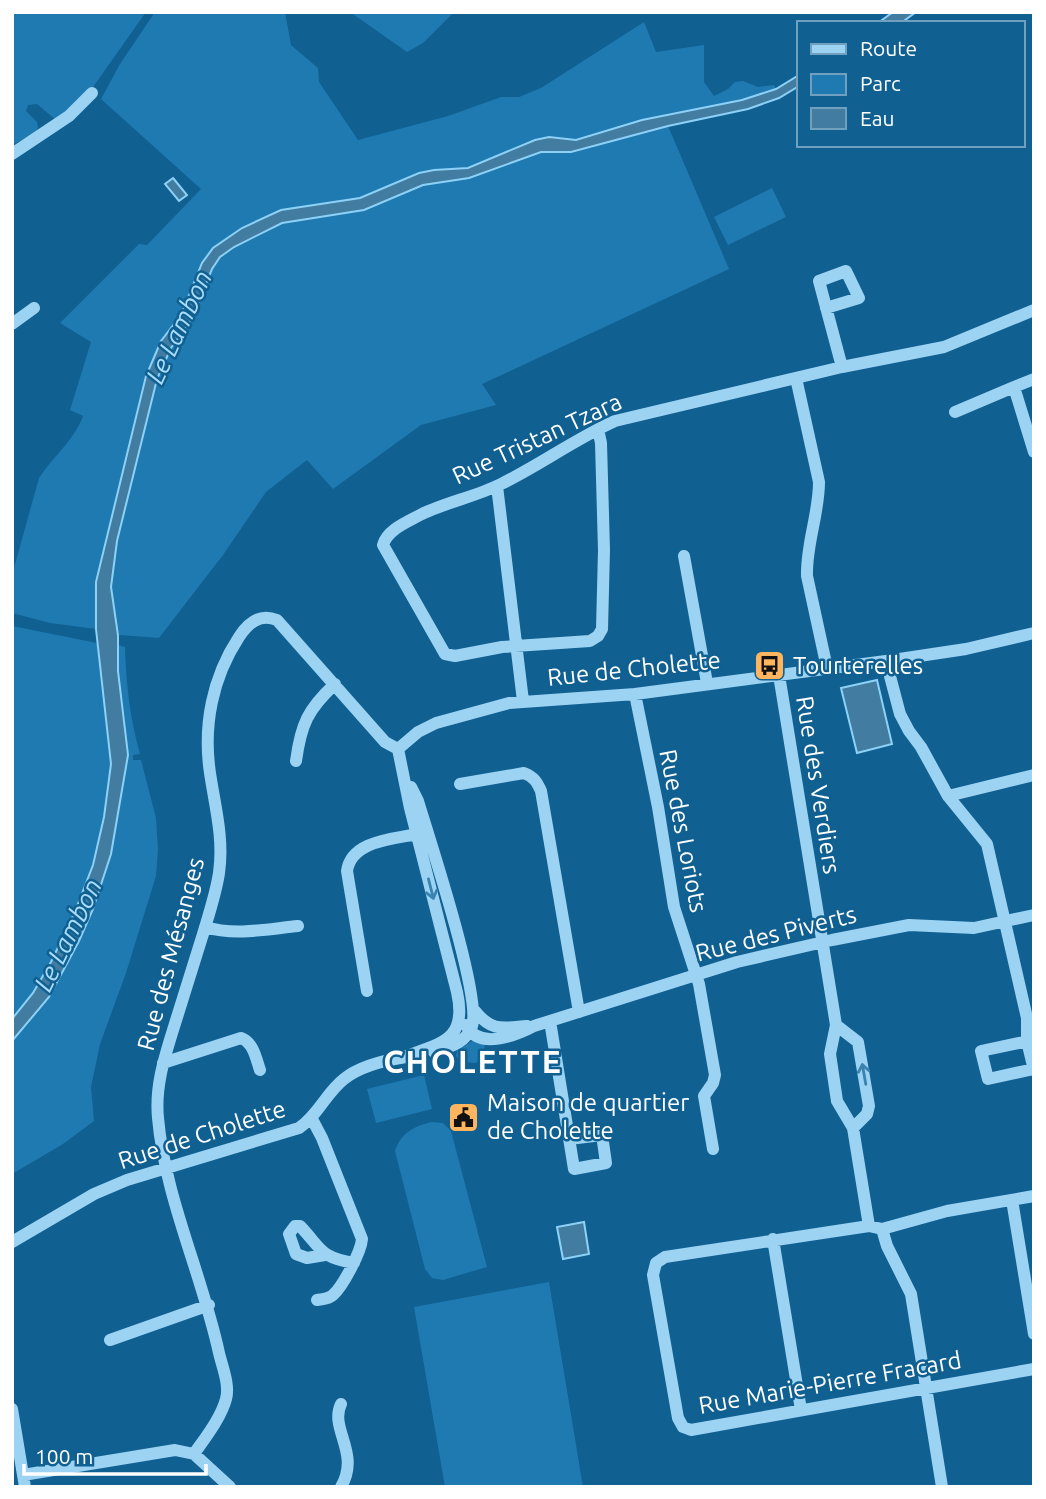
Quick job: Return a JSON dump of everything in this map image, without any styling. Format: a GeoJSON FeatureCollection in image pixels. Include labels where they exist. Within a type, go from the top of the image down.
{"type":"FeatureCollection","features":[{"type":"Feature","properties":{"kind":"street"},"geometry":{"type":"LineString","coordinates":[[12,154],[69,116],[92,93]]}},
{"type":"Feature","properties":{"kind":"street"},"geometry":{"type":"LineString","coordinates":[[12,324],[33,308]]}},
{"type":"Feature","properties":{"kind":"street"},"geometry":{"type":"LineString","coordinates":[[826,309],[842,367]]}},
{"type":"Feature","properties":{"kind":"street","name":"Rue Tristan Tzara"},"geometry":{"type":"LineString","coordinates":[[516,646],[455,656],[445,654],[383,545],[385,538],[433,508],[497,486],[598,429],[635,414],[944,346],[1034,310]]}},
{"type":"Feature","properties":{"kind":"street"},"geometry":{"type":"LineString","coordinates":[[796,378],[819,482],[819,499],[807,561],[807,576],[827,668]]}},
{"type":"Feature","properties":{"kind":"street"},"geometry":{"type":"LineString","coordinates":[[955,412],[1034,379]]}},
{"type":"Feature","properties":{"kind":"street"},"geometry":{"type":"LineString","coordinates":[[1014,387],[1034,452]]}},
{"type":"Feature","properties":{"kind":"street"},"geometry":{"type":"LineString","coordinates":[[516,646],[590,642],[603,629],[604,550],[598,429]]}},
{"type":"Feature","properties":{"kind":"street"},"geometry":{"type":"LineString","coordinates":[[497,486],[523,701]]}},
{"type":"Feature","properties":{"kind":"street"},"geometry":{"type":"LineString","coordinates":[[684,556],[707,683]]}},
{"type":"Feature","properties":{"kind":"street","name":"Rue des Mésanges"},"geometry":{"type":"LineString","coordinates":[[194,1454],[220,1412],[227,1393],[209,1305],[166,1167],[158,1116],[159,1079],[219,873],[221,835],[210,773],[208,718],[216,685],[232,646],[243,630],[261,617],[269,617],[286,628],[385,742],[398,749]]}},
{"type":"Feature","properties":{"kind":"street","name":"Rue de Cholette"},"geometry":{"type":"LineString","coordinates":[[398,749],[418,732],[436,723],[523,701],[635,694],[886,661],[966,649],[1034,633]]}},
{"type":"Feature","properties":{"kind":"street"},"geometry":{"type":"LineString","coordinates":[[886,661],[900,714],[948,796],[987,844],[1027,1018],[1034,1069],[988,1079],[981,1051],[1030,1041]]}},
{"type":"Feature","properties":{"kind":"street","name":"Rue des Verdiers"},"geometry":{"type":"LineString","coordinates":[[779,675],[836,1025],[830,1054],[837,1101],[853,1128],[869,1226]]}},
{"type":"Feature","properties":{"kind":"street"},"geometry":{"type":"LineString","coordinates":[[296,761],[300,733],[305,721],[335,684]]}},
{"type":"Feature","properties":{"kind":"street","name":"Rue des Loriots"},"geometry":{"type":"LineString","coordinates":[[635,694],[659,807],[674,907],[696,976],[715,1075],[704,1096],[713,1149]]}},
{"type":"Feature","properties":{"kind":"street"},"geometry":{"type":"LineString","coordinates":[[398,749],[460,1006],[471,1023]]}},
{"type":"Feature","properties":{"kind":"street"},"geometry":{"type":"LineString","coordinates":[[460,784],[524,773],[537,782],[541,791],[579,1012]]}},
{"type":"Feature","properties":{"kind":"street"},"geometry":{"type":"LineString","coordinates":[[404,774],[418,801],[461,948],[471,1023]]}},
{"type":"Feature","properties":{"kind":"street"},"geometry":{"type":"LineString","coordinates":[[948,796],[1034,775]]}},
{"type":"Feature","properties":{"kind":"street"},"geometry":{"type":"LineString","coordinates":[[367,990],[346,871],[348,864],[352,855],[364,846],[417,834]]}},
{"type":"Feature","properties":{"kind":"street","name":"Rue des Piverts"},"geometry":{"type":"LineString","coordinates":[[471,1023],[495,1028],[534,1026],[737,962],[823,942],[909,925],[941,924],[974,928],[1034,915]]}},
{"type":"Feature","properties":{"kind":"street"},"geometry":{"type":"LineString","coordinates":[[205,927],[232,931],[298,926]]}},
{"type":"Feature","properties":{"kind":"street"},"geometry":{"type":"LineString","coordinates":[[550,1021],[569,1139]]}},
{"type":"Feature","properties":{"kind":"street","name":"Rue de Cholette"},"geometry":{"type":"LineString","coordinates":[[12,1242],[110,1186],[299,1128],[312,1119],[344,1078],[378,1063],[401,1058],[442,1042],[471,1023]]}},
{"type":"Feature","properties":{"kind":"street"},"geometry":{"type":"LineString","coordinates":[[836,1025],[858,1042],[869,1106],[867,1114],[853,1128]]}},
{"type":"Feature","properties":{"kind":"street"},"geometry":{"type":"LineString","coordinates":[[163,1063],[241,1038],[251,1045],[260,1070]]}},
{"type":"Feature","properties":{"kind":"street"},"geometry":{"type":"LineString","coordinates":[[312,1119],[362,1239],[359,1255],[332,1297],[317,1300]]}},
{"type":"Feature","properties":{"kind":"street","name":"Rue Marie-Pierre Fracard"},"geometry":{"type":"LineString","coordinates":[[1034,1196],[947,1211],[882,1229],[869,1226],[665,1257],[656,1263],[653,1275],[678,1418],[683,1427],[691,1430],[1034,1369]]}},
{"type":"Feature","properties":{"kind":"street"},"geometry":{"type":"LineString","coordinates":[[1012,1200],[1034,1335]]}},
{"type":"Feature","properties":{"kind":"street","name":"Rue de Cholette"},"geometry":{"type":"LineString","coordinates":[[12,1253],[43,1225]]}},
{"type":"Feature","properties":{"kind":"street"},"geometry":{"type":"LineString","coordinates":[[882,1229],[887,1246],[911,1294],[942,1487]]}},
{"type":"Feature","properties":{"kind":"street"},"geometry":{"type":"LineString","coordinates":[[773,1239],[802,1410]]}},
{"type":"Feature","properties":{"kind":"street"},"geometry":{"type":"LineString","coordinates":[[325,1255],[354,1263]]}},
{"type":"Feature","properties":{"kind":"street"},"geometry":{"type":"LineString","coordinates":[[110,1340],[209,1305]]}},
{"type":"Feature","properties":{"kind":"street"},"geometry":{"type":"LineString","coordinates":[[341,1404],[337,1412],[349,1462],[341,1487]]}},
{"type":"Feature","properties":{"kind":"street"},"geometry":{"type":"LineString","coordinates":[[12,1409],[24,1481],[165,1451],[186,1451],[194,1454],[230,1487]]}},
{"type":"Feature","properties":{"kind":"green space"},"geometry":{"type":"Polygon","coordinates":[[[12,12],[146,12],[91,90],[57,121],[37,104],[28,105],[26,111],[37,122],[38,128],[35,133],[12,145],[12,12]]]}},
{"type":"Feature","properties":{"kind":"green space"},"geometry":{"type":"Polygon","coordinates":[[[155,12],[285,12],[291,45],[318,68],[319,82],[358,140],[448,116],[501,97],[519,97],[541,88],[644,22],[656,52],[704,45],[704,82],[714,96],[735,82],[743,81],[758,87],[774,85],[776,89],[742,100],[642,120],[576,140],[550,137],[535,140],[468,168],[434,170],[360,198],[281,210],[202,263],[181,315],[161,341],[146,376],[96,582],[96,629],[50,623],[12,613],[12,575],[39,478],[69,441],[83,416],[70,410],[91,342],[60,323],[139,244],[147,245],[201,189],[101,99],[120,64],[155,12]]]}},
{"type":"Feature","properties":{"kind":"green space"},"geometry":{"type":"Polygon","coordinates":[[[350,12],[454,12],[423,43],[407,52],[350,12]]]}},
{"type":"Feature","properties":{"kind":"green space"},"geometry":{"type":"Polygon","coordinates":[[[668,126],[729,269],[482,384],[496,405],[421,425],[333,489],[307,460],[266,492],[223,555],[159,638],[119,635],[111,587],[117,541],[157,379],[171,348],[191,320],[212,269],[220,257],[282,223],[364,210],[423,185],[469,178],[541,152],[571,152],[668,126]]]}},
{"type":"Feature","properties":{"kind":"green space"},"geometry":{"type":"Polygon","coordinates":[[[772,188],[786,217],[728,245],[714,217],[772,188]]]}},
{"type":"Feature","properties":{"kind":"green space"},"geometry":{"type":"Polygon","coordinates":[[[12,626],[97,643],[107,704],[111,764],[103,824],[87,882],[50,964],[33,994],[12,1019],[12,626]]]}},
{"type":"Feature","properties":{"kind":"green space"},"geometry":{"type":"Polygon","coordinates":[[[118,645],[125,647],[129,701],[140,754],[133,755],[133,760],[141,760],[156,818],[156,876],[126,973],[100,1044],[91,1087],[94,1121],[63,1144],[12,1174],[12,1041],[49,997],[79,941],[111,854],[128,755],[118,671],[118,645]]]}},
{"type":"Feature","properties":{"kind":"green space"},"geometry":{"type":"Polygon","coordinates":[[[472,1041],[485,1044],[483,1056],[476,1063],[461,1062],[456,1056],[457,1051],[472,1041]]]}},
{"type":"Feature","properties":{"kind":"green space"},"geometry":{"type":"Polygon","coordinates":[[[424,1075],[432,1109],[376,1123],[367,1089],[424,1075]]]}},
{"type":"Feature","properties":{"kind":"green space"},"geometry":{"type":"Polygon","coordinates":[[[431,1122],[443,1123],[451,1131],[487,1267],[443,1280],[432,1278],[425,1269],[395,1151],[408,1132],[431,1122]]]}},
{"type":"Feature","properties":{"kind":"green space"},"geometry":{"type":"Polygon","coordinates":[[[549,1282],[583,1487],[445,1487],[414,1307],[549,1282]]]}},
{"type":"Feature","properties":{"kind":"water"},"geometry":{"type":"Polygon","coordinates":[[[893,12],[916,12],[904,21],[881,21],[893,12]]]}},
{"type":"Feature","properties":{"kind":"water","name":"Le Lambon"},"geometry":{"type":"Polygon","coordinates":[[[797,76],[797,87],[779,98],[748,109],[668,126],[571,152],[541,152],[469,178],[423,185],[364,210],[282,223],[220,257],[212,269],[191,320],[171,348],[157,379],[117,541],[111,587],[118,635],[118,671],[128,755],[111,854],[79,941],[49,997],[12,1041],[12,1019],[33,993],[51,962],[93,865],[104,817],[111,764],[96,629],[96,582],[146,376],[161,341],[181,315],[202,263],[213,248],[242,228],[281,210],[360,198],[419,173],[468,168],[535,140],[549,137],[576,140],[642,120],[742,100],[776,89],[797,76]]]}},
{"type":"Feature","properties":{"kind":"water"},"geometry":{"type":"Polygon","coordinates":[[[173,178],[187,195],[179,201],[165,184],[173,178]]]}},
{"type":"Feature","properties":{"kind":"water"},"geometry":{"type":"Polygon","coordinates":[[[877,680],[892,744],[857,753],[841,688],[877,680]]]}},
{"type":"Feature","properties":{"kind":"water"},"geometry":{"type":"Polygon","coordinates":[[[584,1222],[589,1254],[563,1259],[557,1227],[584,1222]]]}},
{"type":"Feature","properties":{"kind":"place","name":"Tourterelles"},"geometry":{"type":"Point","coordinates":[770,666]}},
{"type":"Feature","properties":{"kind":"place","name":"Maison de quartier de Cholette"},"geometry":{"type":"Point","coordinates":[464,1117]}},
{"type":"Feature","properties":{"kind":"district","name":"CHOLETTE"},"geometry":{"type":"Point","coordinates":[473,1062]}}]}
